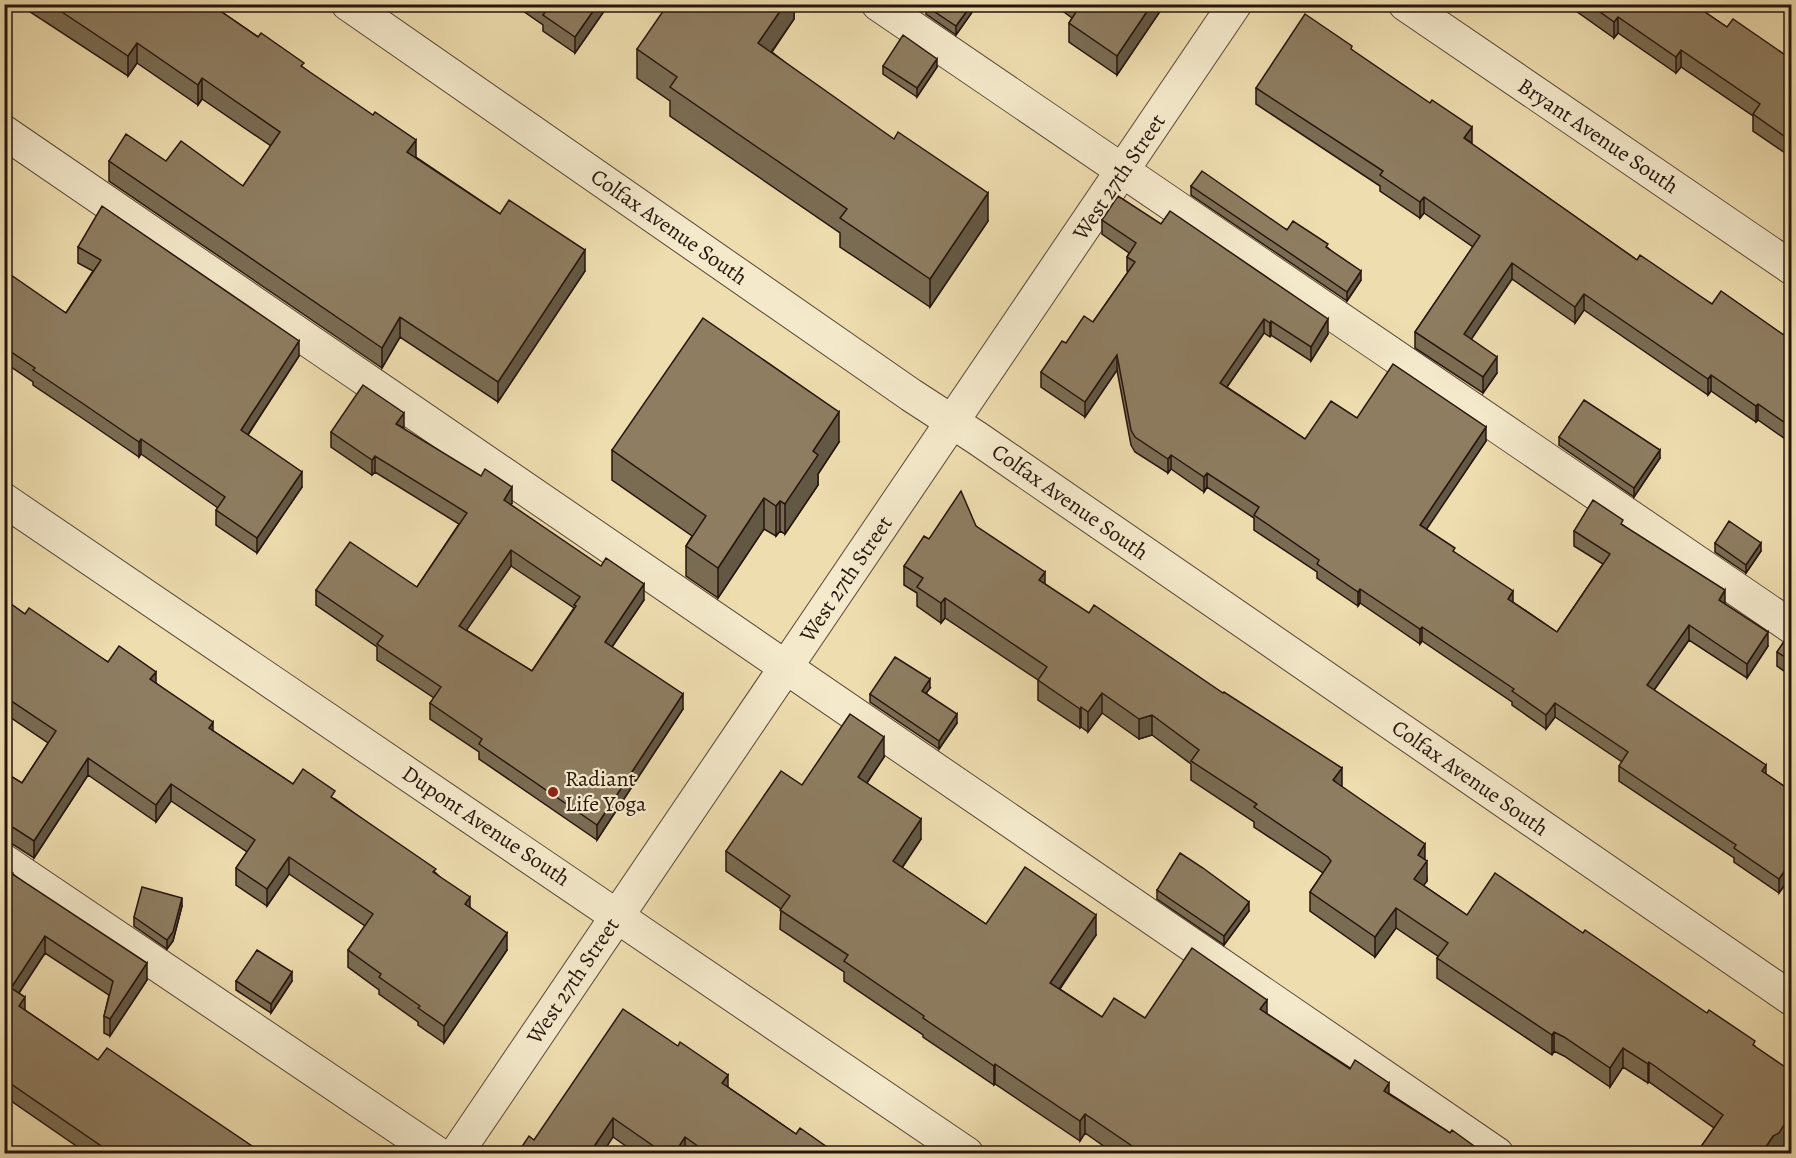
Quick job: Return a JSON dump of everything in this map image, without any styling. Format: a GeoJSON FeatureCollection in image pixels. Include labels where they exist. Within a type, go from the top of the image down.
{"type":"FeatureCollection","features":[{"type":"Feature","properties":{"kind":"street","name":"Colfax Avenue South"},"geometry":{"type":"LineString","coordinates":[[348,4],[1791,999]]}},
{"type":"Feature","properties":{"kind":"street"},"geometry":{"type":"LineString","coordinates":[[878,4],[999,97],[1123,172],[1791,627]]}},
{"type":"Feature","properties":{"kind":"street","name":"West 27th Street"},"geometry":{"type":"LineString","coordinates":[[456,1154],[1235,4]]}},
{"type":"Feature","properties":{"kind":"street","name":"Bryant Avenue South"},"geometry":{"type":"LineString","coordinates":[[1405,4],[1791,268]]}},
{"type":"Feature","properties":{"kind":"street"},"geometry":{"type":"LineString","coordinates":[[4,132],[1497,1154]]}},
{"type":"Feature","properties":{"kind":"street","name":"Dupont Avenue South"},"geometry":{"type":"LineString","coordinates":[[4,500],[967,1154]]}},
{"type":"Feature","properties":{"kind":"street"},"geometry":{"type":"LineString","coordinates":[[4,861],[438,1154]]}},
{"type":"Feature","properties":{"kind":"building"},"geometry":{"type":"Polygon","coordinates":[[[50,4],[210,4],[258,37],[261,33],[304,63],[301,66],[373,115],[375,112],[416,140],[407,152],[500,214],[509,200],[585,250],[498,382],[400,317],[382,348],[109,161],[126,134],[166,161],[181,141],[243,186],[280,132],[202,78],[198,85],[137,43],[128,56],[50,4]]]}},
{"type":"Feature","properties":{"kind":"building"},"geometry":{"type":"Polygon","coordinates":[[[537,4],[598,4],[575,37],[543,15],[546,11],[537,4]]]}},
{"type":"Feature","properties":{"kind":"building"},"geometry":{"type":"Polygon","coordinates":[[[668,4],[785,4],[758,43],[894,139],[898,132],[988,193],[930,279],[840,218],[847,209],[670,87],[677,77],[637,49],[668,4]]]}},
{"type":"Feature","properties":{"kind":"building"},"geometry":{"type":"Polygon","coordinates":[[[927,4],[972,4],[956,26],[926,6],[927,4]]]}},
{"type":"Feature","properties":{"kind":"building"},"geometry":{"type":"Polygon","coordinates":[[[1081,4],[1152,4],[1117,56],[1069,23],[1081,4]]]}},
{"type":"Feature","properties":{"kind":"building"},"geometry":{"type":"Polygon","coordinates":[[[1589,4],[1693,4],[1727,27],[1733,19],[1791,59],[1791,141],[1753,114],[1760,104],[1681,50],[1676,57],[1618,17],[1614,22],[1589,4]]]}},
{"type":"Feature","properties":{"kind":"building"},"geometry":{"type":"Polygon","coordinates":[[[1305,14],[1352,46],[1351,49],[1430,103],[1432,100],[1472,127],[1464,138],[1637,260],[1640,255],[1712,304],[1721,291],[1791,340],[1791,427],[1711,375],[1708,379],[1584,294],[1575,307],[1512,263],[1464,334],[1497,357],[1483,377],[1415,332],[1480,236],[1424,197],[1420,202],[1380,175],[1383,171],[1256,88],[1305,14]]]}},
{"type":"Feature","properties":{"kind":"building"},"geometry":{"type":"Polygon","coordinates":[[[903,35],[937,59],[917,88],[883,66],[903,35]]]}},
{"type":"Feature","properties":{"kind":"building"},"geometry":{"type":"Polygon","coordinates":[[[1202,171],[1287,230],[1293,221],[1328,244],[1326,247],[1361,271],[1347,292],[1191,186],[1202,171]]]}},
{"type":"Feature","properties":{"kind":"building"},"geometry":{"type":"Polygon","coordinates":[[[1118,196],[1161,224],[1170,211],[1328,319],[1311,347],[1271,321],[1270,323],[1264,319],[1220,383],[1305,439],[1331,401],[1357,418],[1393,364],[1486,427],[1420,525],[1455,548],[1453,551],[1513,591],[1508,599],[1557,632],[1610,554],[1574,531],[1593,500],[1623,520],[1621,524],[1725,590],[1719,600],[1768,632],[1747,664],[1689,625],[1647,685],[1766,765],[1762,771],[1791,791],[1791,872],[1786,869],[1779,879],[1734,848],[1736,845],[1619,766],[1628,752],[1555,703],[1546,715],[1512,691],[1514,689],[1422,627],[1420,629],[1360,589],[1358,592],[1317,564],[1319,560],[1254,515],[1259,507],[1207,473],[1204,477],[1171,455],[1168,459],[1135,437],[1131,430],[1117,355],[1085,402],[1041,372],[1062,341],[1066,343],[1084,316],[1093,322],[1135,262],[1127,257],[1136,243],[1102,220],[1118,196]]]}},
{"type":"Feature","properties":{"kind":"building"},"geometry":{"type":"Polygon","coordinates":[[[102,206],[299,341],[241,430],[302,472],[257,538],[216,510],[225,497],[141,439],[139,442],[33,370],[35,368],[4,347],[4,279],[7,281],[11,275],[66,313],[101,260],[78,247],[102,206]]]}},
{"type":"Feature","properties":{"kind":"building"},"geometry":{"type":"Polygon","coordinates":[[[703,318],[839,412],[813,451],[818,455],[785,504],[780,501],[776,506],[764,498],[718,568],[686,546],[706,516],[612,450],[703,318]]]}},
{"type":"Feature","properties":{"kind":"building"},"geometry":{"type":"Polygon","coordinates":[[[363,385],[404,413],[396,424],[481,476],[485,469],[512,487],[504,500],[601,566],[606,558],[644,584],[605,642],[683,694],[597,825],[479,744],[482,739],[430,703],[441,687],[377,644],[383,636],[316,590],[350,542],[417,587],[467,513],[375,456],[372,460],[331,432],[363,385]],[[511,550],[459,626],[532,671],[580,597],[511,550]]]}},
{"type":"Feature","properties":{"kind":"building"},"geometry":{"type":"Polygon","coordinates":[[[1584,400],[1660,450],[1634,488],[1559,437],[1584,400]]]}},
{"type":"Feature","properties":{"kind":"building"},"geometry":{"type":"Polygon","coordinates":[[[961,491],[976,526],[1045,572],[1039,580],[1089,613],[1094,605],[1223,693],[1342,768],[1333,780],[1425,844],[1418,855],[1427,861],[1414,879],[1467,915],[1495,873],[1583,933],[1585,930],[1707,1013],[1709,1010],[1755,1041],[1753,1045],[1791,1071],[1791,1110],[1779,1133],[1773,1136],[1761,1154],[1696,1154],[1723,1115],[1649,1062],[1648,1064],[1623,1048],[1610,1068],[1564,1037],[1554,1032],[1552,1035],[1437,958],[1448,943],[1396,908],[1375,937],[1310,892],[1331,861],[1328,857],[1254,807],[1257,804],[1191,761],[1199,750],[1152,715],[1139,719],[1102,693],[1088,712],[1081,707],[1080,709],[1038,680],[1047,667],[945,598],[941,603],[917,587],[923,578],[904,566],[924,536],[929,539],[961,491]]]}},
{"type":"Feature","properties":{"kind":"building"},"geometry":{"type":"Polygon","coordinates":[[[1729,521],[1761,543],[1746,565],[1715,543],[1729,521]]]}},
{"type":"Feature","properties":{"kind":"building"},"geometry":{"type":"Polygon","coordinates":[[[4,599],[25,614],[29,608],[108,662],[119,646],[156,672],[150,679],[213,722],[209,728],[293,784],[303,769],[335,791],[331,797],[436,869],[433,872],[470,897],[465,904],[507,933],[444,1026],[418,1008],[420,1006],[379,977],[381,974],[348,950],[373,914],[289,857],[267,889],[236,868],[255,840],[171,784],[156,805],[88,758],[34,841],[14,828],[4,825],[4,772],[22,783],[56,731],[4,696],[4,599]]]}},
{"type":"Feature","properties":{"kind":"building"},"geometry":{"type":"Polygon","coordinates":[[[1791,631],[1791,661],[1777,652],[1791,631]]]}},
{"type":"Feature","properties":{"kind":"building"},"geometry":{"type":"Polygon","coordinates":[[[895,657],[930,679],[922,691],[957,714],[939,741],[870,694],[895,657]]]}},
{"type":"Feature","properties":{"kind":"building"},"geometry":{"type":"Polygon","coordinates":[[[850,714],[884,737],[858,777],[921,819],[893,861],[986,924],[1025,867],[1096,915],[1050,983],[1102,1017],[1114,998],[1145,1018],[1192,948],[1267,1000],[1260,1009],[1350,1069],[1355,1060],[1389,1083],[1384,1091],[1450,1133],[1452,1130],[1485,1154],[1144,1154],[1085,1114],[1080,1121],[923,1018],[924,1016],[844,961],[848,955],[780,910],[790,896],[726,851],[781,771],[802,785],[850,714]]]}},
{"type":"Feature","properties":{"kind":"building"},"geometry":{"type":"Polygon","coordinates":[[[1180,853],[1249,902],[1224,936],[1157,890],[1180,853]]]}},
{"type":"Feature","properties":{"kind":"building"},"geometry":{"type":"Polygon","coordinates":[[[4,867],[147,963],[110,1019],[104,1016],[113,981],[45,936],[11,988],[25,997],[19,1006],[98,1060],[107,1048],[264,1154],[113,1154],[4,1079],[4,1066],[10,1059],[4,1055],[4,867]]]}},
{"type":"Feature","properties":{"kind":"building"},"geometry":{"type":"Polygon","coordinates":[[[142,887],[182,898],[173,932],[167,940],[134,917],[142,887]]]}},
{"type":"Feature","properties":{"kind":"building"},"geometry":{"type":"Polygon","coordinates":[[[257,950],[292,972],[271,1004],[236,981],[257,950]]]}},
{"type":"Feature","properties":{"kind":"building"},"geometry":{"type":"Polygon","coordinates":[[[623,1009],[678,1046],[680,1042],[728,1075],[722,1083],[796,1134],[800,1128],[837,1154],[709,1154],[685,1137],[674,1154],[665,1154],[613,1118],[589,1154],[517,1154],[529,1136],[534,1140],[623,1009]]]}},
{"type":"Feature","properties":{"kind":"place","name":"Radiant Life Yoga"},"geometry":{"type":"Point","coordinates":[553,792]}}]}
